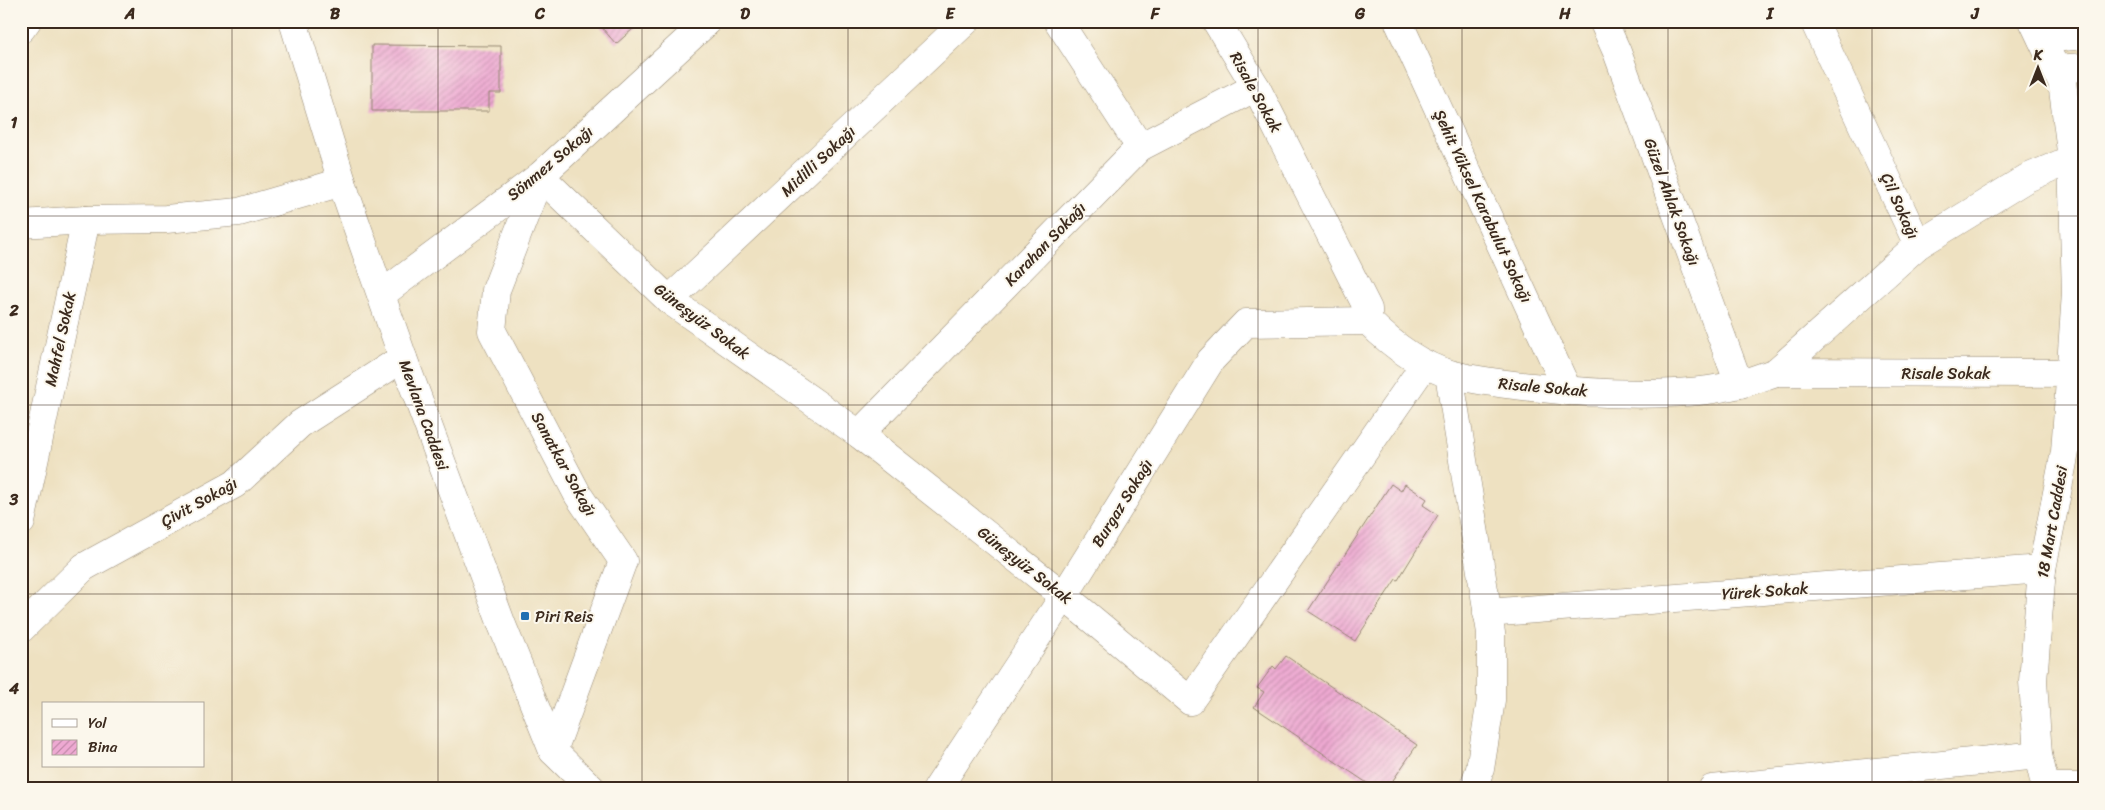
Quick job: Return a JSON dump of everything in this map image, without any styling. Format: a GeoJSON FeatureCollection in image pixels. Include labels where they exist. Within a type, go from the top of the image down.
{"type":"FeatureCollection","features":[{"type":"Feature","properties":{"kind":"street"},"geometry":{"type":"LineString","coordinates":[[21,29],[27,21]]}},
{"type":"Feature","properties":{"kind":"street","name":"Mevlana Caddesi"},"geometry":{"type":"LineString","coordinates":[[293,21],[342,182],[403,358],[498,616],[553,751],[592,789]]}},
{"type":"Feature","properties":{"kind":"street","name":"Sönmez Sokağı"},"geometry":{"type":"LineString","coordinates":[[382,294],[540,176],[708,21]]}},
{"type":"Feature","properties":{"kind":"street","name":"Midilli Sokağı"},"geometry":{"type":"LineString","coordinates":[[669,300],[966,21]]}},
{"type":"Feature","properties":{"kind":"street"},"geometry":{"type":"LineString","coordinates":[[1058,21],[1140,148]]}},
{"type":"Feature","properties":{"kind":"street","name":"Risale Sokak"},"geometry":{"type":"LineString","coordinates":[[1216,21],[1256,87],[1368,309],[1368,321],[1391,343],[1437,369],[1496,383],[1568,391],[1641,393],[1700,390],[1739,384],[1776,372],[2072,373]]}},
{"type":"Feature","properties":{"kind":"street","name":"Şehit Yüksel Karabulut Sokağı"},"geometry":{"type":"LineString","coordinates":[[1398,21],[1568,391]]}},
{"type":"Feature","properties":{"kind":"street","name":"Güzel Ahlak Sokağı"},"geometry":{"type":"LineString","coordinates":[[1603,21],[1617,52],[1739,384]]}},
{"type":"Feature","properties":{"kind":"street","name":"Çil Sokağı"},"geometry":{"type":"LineString","coordinates":[[1776,372],[1918,245],[1814,21]]}},
{"type":"Feature","properties":{"kind":"street"},"geometry":{"type":"LineString","coordinates":[[2038,30],[2084,35]]}},
{"type":"Feature","properties":{"kind":"street","name":"18 Mart Caddesi"},"geometry":{"type":"LineString","coordinates":[[2038,30],[2062,82],[2076,172],[2076,293],[2079,327],[2072,373],[2065,452],[2042,569],[2033,681],[2038,755],[2046,788]]}},
{"type":"Feature","properties":{"kind":"street"},"geometry":{"type":"LineString","coordinates":[[2056,69],[2084,67]]}},
{"type":"Feature","properties":{"kind":"street","name":"Karahan Sokağı"},"geometry":{"type":"LineString","coordinates":[[859,434],[1140,148],[1256,87]]}},
{"type":"Feature","properties":{"kind":"street"},"geometry":{"type":"LineString","coordinates":[[1918,245],[2027,178],[2076,172]]}},
{"type":"Feature","properties":{"kind":"street","name":"Güneşyüz Sokak"},"geometry":{"type":"LineString","coordinates":[[540,176],[669,300],[859,434],[1064,596],[1190,701],[1437,369]]}},
{"type":"Feature","properties":{"kind":"street","name":"Sanatkar Sokağı"},"geometry":{"type":"LineString","coordinates":[[540,176],[496,290],[492,331],[578,495],[624,561],[553,751]]}},
{"type":"Feature","properties":{"kind":"street"},"geometry":{"type":"LineString","coordinates":[[21,224],[166,218],[239,212],[342,182]]}},
{"type":"Feature","properties":{"kind":"street","name":"Mahfel Sokak"},"geometry":{"type":"LineString","coordinates":[[21,522],[86,220]]}},
{"type":"Feature","properties":{"kind":"street","name":"Burgaz Sokağı"},"geometry":{"type":"LineString","coordinates":[[937,789],[1064,596],[1210,360],[1246,323],[1368,321]]}},
{"type":"Feature","properties":{"kind":"street","name":"Çivit Sokağı"},"geometry":{"type":"LineString","coordinates":[[21,629],[84,567],[235,484],[300,424],[403,358]]}},
{"type":"Feature","properties":{"kind":"street"},"geometry":{"type":"LineString","coordinates":[[1437,369],[1491,633],[1491,700],[1480,769],[1473,789]]}},
{"type":"Feature","properties":{"kind":"street","name":"Yürek Sokak"},"geometry":{"type":"LineString","coordinates":[[1487,613],[2042,569]]}},
{"type":"Feature","properties":{"kind":"street"},"geometry":{"type":"LineString","coordinates":[[1726,788],[2038,755]]}},
{"type":"Feature","properties":{"kind":"street"},"geometry":{"type":"LineString","coordinates":[[2046,788],[2084,787]]}},
{"type":"Feature","properties":{"kind":"building"},"geometry":{"type":"Polygon","coordinates":[[[596,21],[642,21],[616,44],[596,21]]]}},
{"type":"Feature","properties":{"kind":"building"},"geometry":{"type":"Polygon","coordinates":[[[372,45],[501,46],[501,93],[489,93],[489,111],[372,111],[372,45]]]}},
{"type":"Feature","properties":{"kind":"building"},"geometry":{"type":"Polygon","coordinates":[[[1391,484],[1401,491],[1405,484],[1427,499],[1423,505],[1438,515],[1398,580],[1396,579],[1355,641],[1308,611],[1391,484]]]}},
{"type":"Feature","properties":{"kind":"building"},"geometry":{"type":"Polygon","coordinates":[[[1286,656],[1417,745],[1387,789],[1376,789],[1254,707],[1264,692],[1257,688],[1273,666],[1276,669],[1286,656]]]}},
{"type":"Feature","properties":{"kind":"place","name":"Piri Reis"},"geometry":{"type":"Point","coordinates":[525,616]}}]}
